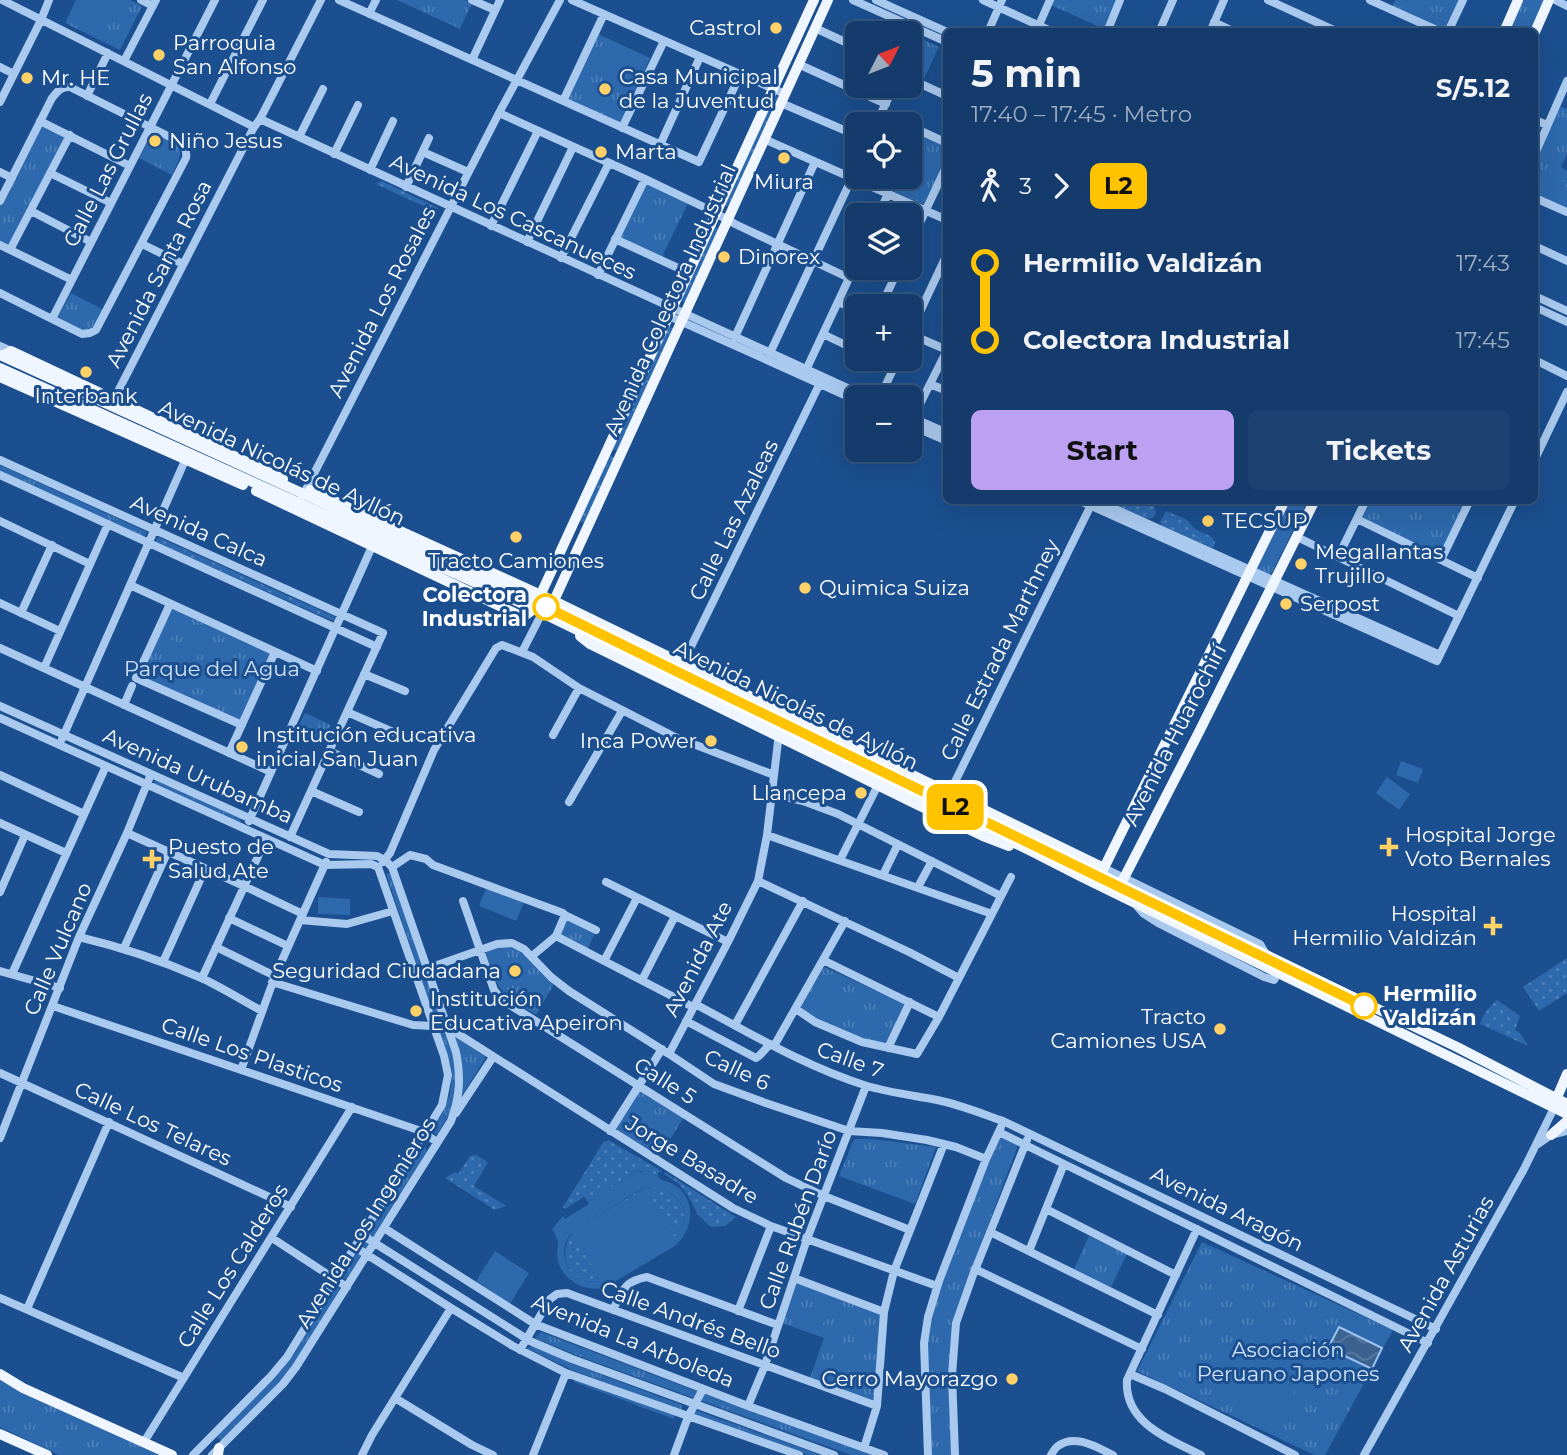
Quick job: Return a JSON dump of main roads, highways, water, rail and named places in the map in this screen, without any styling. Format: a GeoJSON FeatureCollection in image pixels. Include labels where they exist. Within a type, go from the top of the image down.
{"type":"FeatureCollection","features":[{"type":"Feature","properties":{"kind":"main road","name":"Avenida Colectora Industrial"},"geometry":{"type":"LineString","coordinates":[[544,606],[575,520],[814,0]]}},
{"type":"Feature","properties":{"kind":"main road","name":"Avenida Colectora Industrial"},"geometry":{"type":"LineString","coordinates":[[544,606],[589,526],[828,0]]}},
{"type":"Feature","properties":{"kind":"main road"},"geometry":{"type":"LineString","coordinates":[[1506,28],[1518,0]]}},
{"type":"Feature","properties":{"kind":"main road"},"geometry":{"type":"LineString","coordinates":[[1537,28],[1549,0]]}},
{"type":"Feature","properties":{"kind":"main road"},"geometry":{"type":"LineString","coordinates":[[3,352],[110,406]]}},
{"type":"Feature","properties":{"kind":"main road","name":"Avenida Nicolás de Ayllón"},"geometry":{"type":"LineString","coordinates":[[1,372],[110,406],[282,478],[301,499],[374,542],[523,617],[544,606]]}},
{"type":"Feature","properties":{"kind":"main road","name":"Avenida Nicolás de Ayllón"},"geometry":{"type":"LineString","coordinates":[[1,372],[187,456],[232,480],[301,499],[544,606],[679,670],[945,804],[1033,852],[1100,876]]}},
{"type":"Feature","properties":{"kind":"main road","name":"Avenida Nicolás de Ayllón"},"geometry":{"type":"LineString","coordinates":[[110,406],[187,456],[263,482]]}},
{"type":"Feature","properties":{"kind":"main road","name":"Avenida Nicolás de Ayllón"},"geometry":{"type":"LineString","coordinates":[[110,406],[263,482],[544,606],[571,627],[679,670],[780,729],[880,782],[945,804]]}},
{"type":"Feature","properties":{"kind":"main road"},"geometry":{"type":"LineString","coordinates":[[608,448],[621,455]]}},
{"type":"Feature","properties":{"kind":"main road"},"geometry":{"type":"LineString","coordinates":[[232,480],[263,482],[282,478]]}},
{"type":"Feature","properties":{"kind":"main road","name":"Avenida Huarochirí"},"geometry":{"type":"LineString","coordinates":[[1100,876],[1283,504]]}},
{"type":"Feature","properties":{"kind":"main road","name":"Avenida Huarochirí"},"geometry":{"type":"LineString","coordinates":[[1119,885],[1313,504]]}},
{"type":"Feature","properties":{"kind":"main road"},"geometry":{"type":"LineString","coordinates":[[575,520],[589,526]]}},
{"type":"Feature","properties":{"kind":"main road","name":"Avenida Nicolás de Ayllón"},"geometry":{"type":"LineString","coordinates":[[374,542],[478,579]]}},
{"type":"Feature","properties":{"kind":"main road"},"geometry":{"type":"LineString","coordinates":[[571,627],[590,644],[780,729]]}},
{"type":"Feature","properties":{"kind":"main road","name":"Avenida Nicolás de Ayllón"},"geometry":{"type":"LineString","coordinates":[[780,729],[1100,876],[1468,1053],[1561,1101],[1567,1114]]}},
{"type":"Feature","properties":{"kind":"main road","name":"Avenida Nicolás de Ayllón"},"geometry":{"type":"LineString","coordinates":[[1119,885],[1135,903],[1186,918],[1276,976],[1561,1101]]}},
{"type":"Feature","properties":{"kind":"main road"},"geometry":{"type":"LineString","coordinates":[[1561,1101],[1567,1073]]}},
{"type":"Feature","properties":{"kind":"main road"},"geometry":{"type":"LineString","coordinates":[[1551,1135],[1567,1121]]}},
{"type":"Feature","properties":{"kind":"main road"},"geometry":{"type":"LineString","coordinates":[[0,1374],[23,1388],[172,1455]]}},
{"type":"Feature","properties":{"kind":"main road"},"geometry":{"type":"LineString","coordinates":[[0,1434],[34,1452],[47,1455]]}},
{"type":"Feature","properties":{"kind":"water"},"geometry":{"type":"Polygon","coordinates":[[[1339,1327],[1382,1348],[1372,1369],[1328,1348],[1339,1327]]]}},
{"type":"Feature","properties":{"kind":"metro line","name":"L2"},"geometry":{"type":"LineString","coordinates":[[546,607],[1364,1006]]}},
{"type":"Feature","properties":{"kind":"place","name":"Castrol"},"geometry":{"type":"Point","coordinates":[776,28]}},
{"type":"Feature","properties":{"kind":"place","name":"Parroquia San Alfonso"},"geometry":{"type":"Point","coordinates":[159,55]}},
{"type":"Feature","properties":{"kind":"place","name":"Mr. HE"},"geometry":{"type":"Point","coordinates":[27,78]}},
{"type":"Feature","properties":{"kind":"place","name":"Casa Municipal de la Juventud"},"geometry":{"type":"Point","coordinates":[605,89]}},
{"type":"Feature","properties":{"kind":"place","name":"Niño Jesus"},"geometry":{"type":"Point","coordinates":[155,141]}},
{"type":"Feature","properties":{"kind":"place","name":"Marta"},"geometry":{"type":"Point","coordinates":[601,152]}},
{"type":"Feature","properties":{"kind":"place","name":"Miura"},"geometry":{"type":"Point","coordinates":[784,158]}},
{"type":"Feature","properties":{"kind":"place","name":"Dinorex"},"geometry":{"type":"Point","coordinates":[724,257]}},
{"type":"Feature","properties":{"kind":"place","name":"Interbank"},"geometry":{"type":"Point","coordinates":[86,372]}},
{"type":"Feature","properties":{"kind":"place","name":"TECSUP"},"geometry":{"type":"Point","coordinates":[1208,521]}},
{"type":"Feature","properties":{"kind":"place","name":"Tracto Camiones"},"geometry":{"type":"Point","coordinates":[516,537]}},
{"type":"Feature","properties":{"kind":"place","name":"Megallantas Trujillo"},"geometry":{"type":"Point","coordinates":[1301,564]}},
{"type":"Feature","properties":{"kind":"place","name":"Quimica Suiza"},"geometry":{"type":"Point","coordinates":[805,588]}},
{"type":"Feature","properties":{"kind":"place","name":"Serpost"},"geometry":{"type":"Point","coordinates":[1286,604]}},
{"type":"Feature","properties":{"kind":"place","name":"Colectora Industrial"},"geometry":{"type":"Point","coordinates":[546,607]}},
{"type":"Feature","properties":{"kind":"place","name":"Inca Power"},"geometry":{"type":"Point","coordinates":[711,741]}},
{"type":"Feature","properties":{"kind":"place","name":"Institución educativa inicial San Juan"},"geometry":{"type":"Point","coordinates":[242,747]}},
{"type":"Feature","properties":{"kind":"place","name":"Llancepa"},"geometry":{"type":"Point","coordinates":[861,793]}},
{"type":"Feature","properties":{"kind":"place","name":"Hospital Jorge Voto Bernales"},"geometry":{"type":"Point","coordinates":[1389,847]}},
{"type":"Feature","properties":{"kind":"place","name":"Puesto de Salud Ate"},"geometry":{"type":"Point","coordinates":[152,859]}},
{"type":"Feature","properties":{"kind":"place","name":"Hospital Hermilio Valdizán"},"geometry":{"type":"Point","coordinates":[1493,926]}},
{"type":"Feature","properties":{"kind":"place","name":"Seguridad Ciudadana"},"geometry":{"type":"Point","coordinates":[515,971]}},
{"type":"Feature","properties":{"kind":"place","name":"Hermilio Valdizán"},"geometry":{"type":"Point","coordinates":[1364,1006]}},
{"type":"Feature","properties":{"kind":"place","name":"Institución Educativa Apeiron"},"geometry":{"type":"Point","coordinates":[416,1011]}},
{"type":"Feature","properties":{"kind":"place","name":"Tracto Camiones USA"},"geometry":{"type":"Point","coordinates":[1220,1029]}},
{"type":"Feature","properties":{"kind":"place","name":"Cerro Mayorazgo"},"geometry":{"type":"Point","coordinates":[1012,1379]}},
{"type":"Feature","properties":{"kind":"park label","name":"Parque del Agua"},"geometry":{"type":"Point","coordinates":[212,669]}},
{"type":"Feature","properties":{"kind":"park label","name":"Asociación Peruano Japones"},"geometry":{"type":"Point","coordinates":[1288,1362]}}]}
